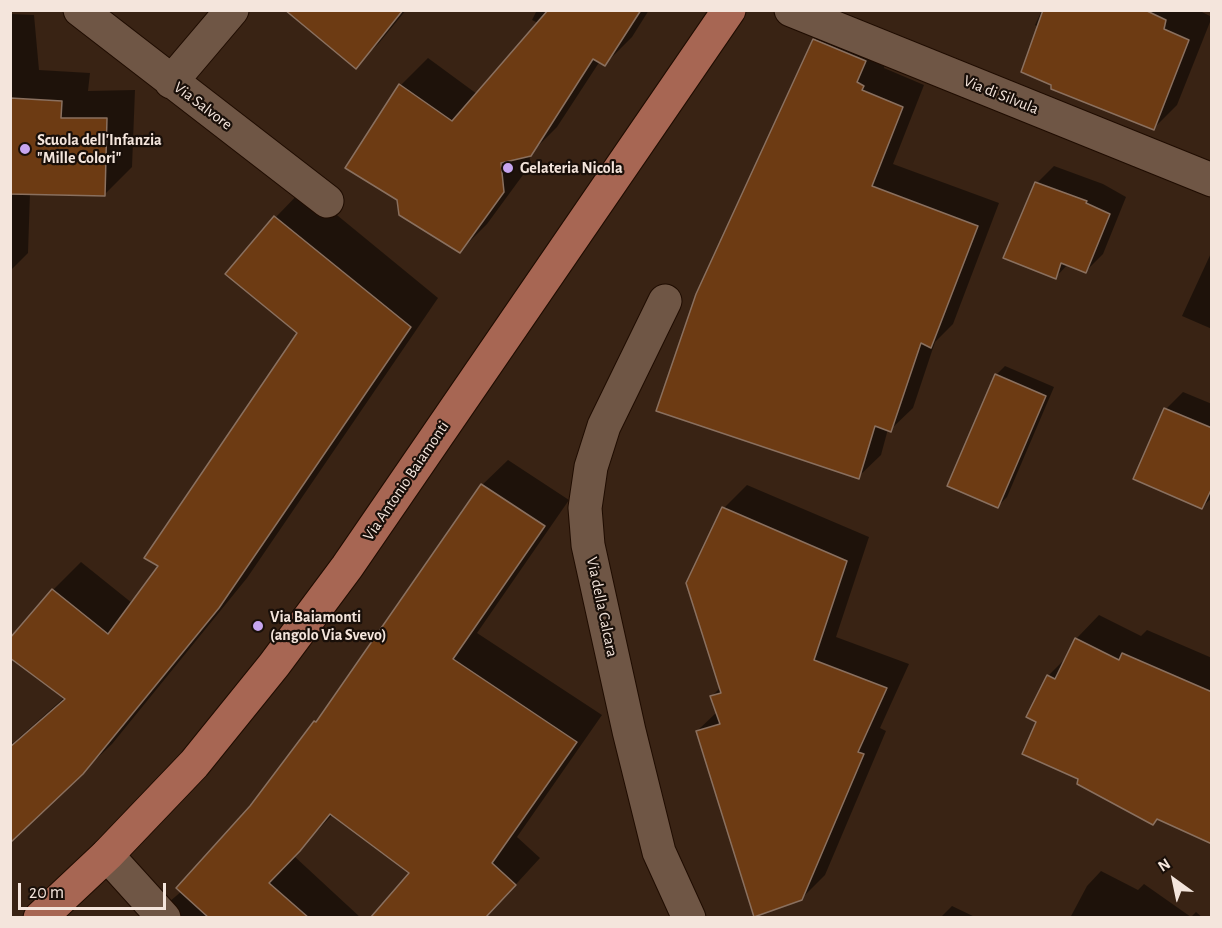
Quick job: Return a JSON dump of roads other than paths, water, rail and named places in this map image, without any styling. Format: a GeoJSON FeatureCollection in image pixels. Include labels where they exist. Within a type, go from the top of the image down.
{"type":"FeatureCollection","features":[{"type":"Feature","properties":{"kind":"main road","name":"Via Antonio Baiamonti"},"geometry":{"type":"LineString","coordinates":[[40,918],[107,855],[194,764],[274,665],[347,567],[729,10]]}},
{"type":"Feature","properties":{"kind":"street","name":"Via Salvore"},"geometry":{"type":"LineString","coordinates":[[80,10],[327,201]]}},
{"type":"Feature","properties":{"kind":"street"},"geometry":{"type":"LineString","coordinates":[[171,81],[232,10]]}},
{"type":"Feature","properties":{"kind":"street","name":"Via di Silvula"},"geometry":{"type":"LineString","coordinates":[[791,10],[1212,180]]}},
{"type":"Feature","properties":{"kind":"street","name":"Via della Calcara"},"geometry":{"type":"LineString","coordinates":[[664,301],[604,426],[591,467],[585,508],[588,545],[658,852],[689,918]]}},
{"type":"Feature","properties":{"kind":"street"},"geometry":{"type":"LineString","coordinates":[[107,855],[164,918]]}},
{"type":"Feature","properties":{"kind":"place","name":"Scuola dell'Infanzia \"Mille Colori\""},"geometry":{"type":"Point","coordinates":[25,149]}},
{"type":"Feature","properties":{"kind":"place","name":"Gelateria Nicola"},"geometry":{"type":"Point","coordinates":[508,168]}},
{"type":"Feature","properties":{"kind":"place","name":"Via Baiamonti (angolo Via Svevo)"},"geometry":{"type":"Point","coordinates":[258,626]}}]}
